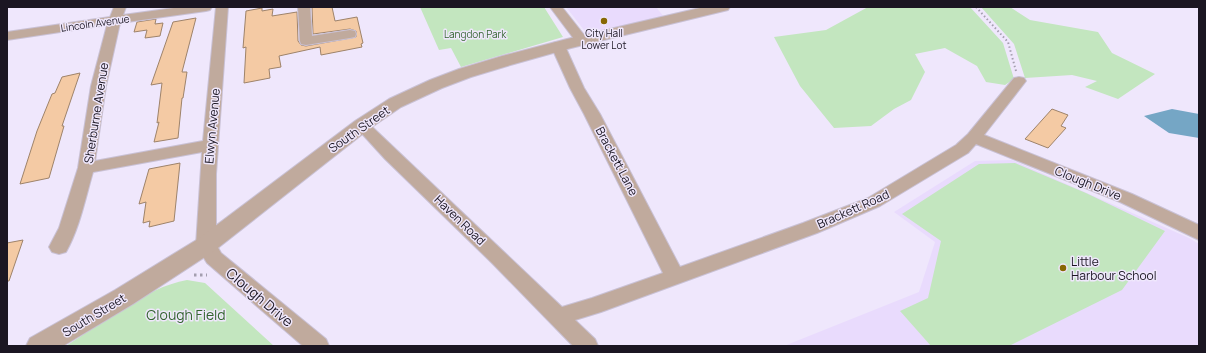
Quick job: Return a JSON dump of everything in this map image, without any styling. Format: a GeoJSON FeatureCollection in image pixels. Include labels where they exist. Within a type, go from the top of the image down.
{"type":"FeatureCollection","features":[{"type":"Feature","properties":{"kind":"street","name":"Lincoln Avenue"},"geometry":{"type":"LineString","coordinates":[[7,36],[117,14],[206,7]]}},
{"type":"Feature","properties":{"kind":"street","name":"Elwyn Avenue"},"geometry":{"type":"LineString","coordinates":[[206,245],[210,145],[222,7]]}},
{"type":"Feature","properties":{"kind":"street"},"geometry":{"type":"LineString","coordinates":[[304,7],[306,41],[350,34]]}},
{"type":"Feature","properties":{"kind":"street"},"geometry":{"type":"LineString","coordinates":[[556,7],[582,40]]}},
{"type":"Feature","properties":{"kind":"street","name":"South Street"},"geometry":{"type":"LineString","coordinates":[[40,346],[124,297],[206,245],[362,125],[395,103],[436,84],[465,73],[558,46],[723,7]]}},
{"type":"Feature","properties":{"kind":"street","name":"Sherburne Avenue"},"geometry":{"type":"LineString","coordinates":[[117,14],[99,82],[86,168],[210,145]]}},
{"type":"Feature","properties":{"kind":"street","name":"Brackett Lane"},"geometry":{"type":"LineString","coordinates":[[558,46],[577,88],[676,276]]}},
{"type":"Feature","properties":{"kind":"street","name":"Brackett Road"},"geometry":{"type":"LineString","coordinates":[[676,276],[810,228],[874,202],[962,149],[974,137],[1019,81]]}},
{"type":"Feature","properties":{"kind":"street","name":"Haven Road"},"geometry":{"type":"LineString","coordinates":[[362,125],[587,346]]}},
{"type":"Feature","properties":{"kind":"street","name":"Clough Drive"},"geometry":{"type":"LineString","coordinates":[[974,137],[1126,198],[1181,223],[1199,233]]}},
{"type":"Feature","properties":{"kind":"street"},"geometry":{"type":"LineString","coordinates":[[59,247],[68,228],[86,168]]}},
{"type":"Feature","properties":{"kind":"street","name":"Clough Drive"},"geometry":{"type":"LineString","coordinates":[[206,245],[214,258],[318,346]]}},
{"type":"Feature","properties":{"kind":"street"},"geometry":{"type":"LineString","coordinates":[[557,317],[594,306],[676,276]]}},
{"type":"Feature","properties":{"kind":"path"},"geometry":{"type":"LineString","coordinates":[[976,7],[1008,42],[1019,81]]}},
{"type":"Feature","properties":{"kind":"shaded area","name":"City Hall Lower Lot"},"geometry":{"type":"Polygon","coordinates":[[[566,7],[656,7],[664,17],[590,34],[584,30],[566,7]]]}},
{"type":"Feature","properties":{"kind":"shaded area","name":"Little Harbour School"},"geometry":{"type":"Polygon","coordinates":[[[1012,160],[1189,238],[1199,244],[1199,346],[784,346],[919,292],[935,242],[894,212],[975,161],[1012,160]]]}},
{"type":"Feature","properties":{"kind":"green space","name":"Langdon Park"},"geometry":{"type":"Polygon","coordinates":[[[420,7],[544,7],[563,37],[461,67],[451,48],[439,50],[420,7]]]}},
{"type":"Feature","properties":{"kind":"green space"},"geometry":{"type":"Polygon","coordinates":[[[868,7],[970,7],[1003,43],[1014,79],[1005,85],[986,82],[977,66],[945,48],[915,54],[925,72],[911,100],[894,109],[871,126],[834,128],[800,86],[774,37],[826,30],[868,7]]]}},
{"type":"Feature","properties":{"kind":"green space"},"geometry":{"type":"Polygon","coordinates":[[[981,7],[1010,7],[1030,20],[1098,32],[1112,53],[1155,74],[1118,99],[1085,87],[1097,81],[1072,75],[1025,78],[1014,44],[981,7]]]}},
{"type":"Feature","properties":{"kind":"green space","name":"Little Harbour School"},"geometry":{"type":"Polygon","coordinates":[[[1015,163],[1086,193],[1165,231],[1122,290],[1009,346],[931,346],[900,311],[928,298],[941,241],[902,214],[979,164],[1015,163]]]}},
{"type":"Feature","properties":{"kind":"green space","name":"Clough Field"},"geometry":{"type":"Polygon","coordinates":[[[187,280],[205,283],[274,346],[66,346],[139,298],[171,284],[187,280]]]}},
{"type":"Feature","properties":{"kind":"water"},"geometry":{"type":"Polygon","coordinates":[[[1172,109],[1199,114],[1199,138],[1169,133],[1144,116],[1172,109]]]}},
{"type":"Feature","properties":{"kind":"building"},"geometry":{"type":"Polygon","coordinates":[[[312,7],[332,7],[335,21],[357,17],[363,43],[361,44],[362,47],[321,55],[320,47],[279,56],[281,67],[269,69],[270,78],[244,83],[246,47],[243,48],[246,11],[262,8],[262,11],[273,9],[272,16],[297,12],[298,41],[301,45],[306,46],[356,37],[356,31],[350,29],[313,34],[312,7]]]}},
{"type":"Feature","properties":{"kind":"building"},"geometry":{"type":"Polygon","coordinates":[[[196,18],[182,72],[187,72],[182,98],[178,138],[154,142],[159,122],[157,123],[162,83],[151,85],[173,22],[196,18]]]}},
{"type":"Feature","properties":{"kind":"building"},"geometry":{"type":"Polygon","coordinates":[[[156,19],[155,24],[163,23],[160,36],[145,38],[147,30],[134,32],[137,22],[156,19]]]}},
{"type":"Feature","properties":{"kind":"building"},"geometry":{"type":"Polygon","coordinates":[[[80,73],[62,126],[64,126],[49,178],[20,184],[37,131],[52,94],[55,93],[62,77],[80,73]]]}},
{"type":"Feature","properties":{"kind":"building"},"geometry":{"type":"Polygon","coordinates":[[[1052,109],[1068,115],[1061,126],[1066,128],[1048,148],[1025,139],[1052,109]]]}},
{"type":"Feature","properties":{"kind":"building"},"geometry":{"type":"Polygon","coordinates":[[[180,163],[174,221],[149,227],[150,221],[143,223],[146,202],[139,204],[149,169],[180,163]]]}},
{"type":"Feature","properties":{"kind":"building"},"geometry":{"type":"Polygon","coordinates":[[[23,240],[9,281],[7,281],[7,243],[23,240]]]}},
{"type":"Feature","properties":{"kind":"place","name":"City Hall Lower Lot"},"geometry":{"type":"Point","coordinates":[604,21]}},
{"type":"Feature","properties":{"kind":"place","name":"Little Harbour School"},"geometry":{"type":"Point","coordinates":[1063,268]}}]}
